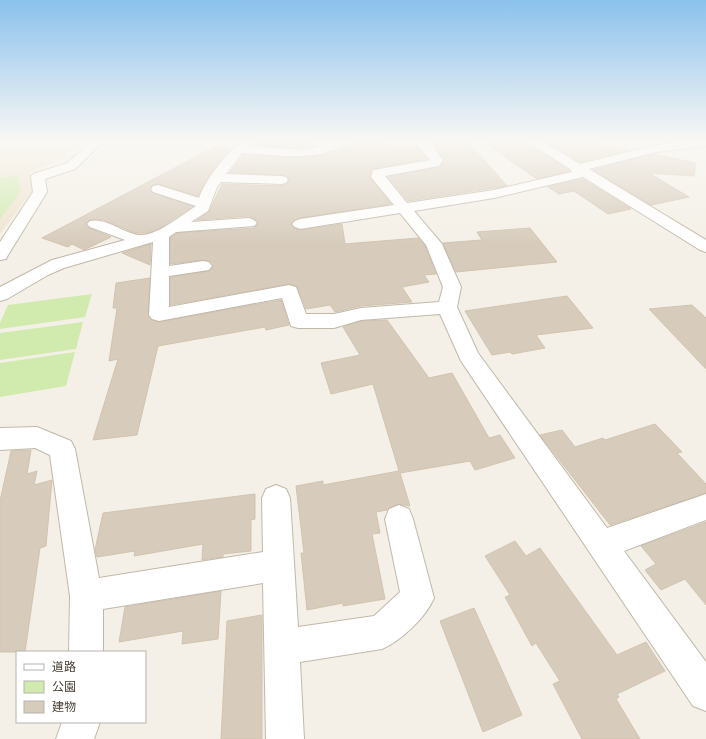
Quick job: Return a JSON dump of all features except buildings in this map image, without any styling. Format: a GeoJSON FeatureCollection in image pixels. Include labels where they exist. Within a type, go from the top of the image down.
{"type":"FeatureCollection","features":[{"type":"Feature","properties":{"kind":"street"},"geometry":{"type":"LineString","coordinates":[[0,255],[40,192],[38,177],[46,174]]}},
{"type":"Feature","properties":{"kind":"street"},"geometry":{"type":"LineString","coordinates":[[0,295],[42,271],[58,264],[142,241],[166,232],[203,208],[210,187],[221,174]]}},
{"type":"Feature","properties":{"kind":"street"},"geometry":{"type":"LineString","coordinates":[[378,174],[378,177],[405,207],[434,244],[452,287],[447,307],[469,356],[706,693]]}},
{"type":"Feature","properties":{"kind":"street"},"geometry":{"type":"LineString","coordinates":[[300,224],[494,194],[567,174]]}},
{"type":"Feature","properties":{"kind":"street"},"geometry":{"type":"LineString","coordinates":[[586,174],[706,247]]}},
{"type":"Feature","properties":{"kind":"street"},"geometry":{"type":"LineString","coordinates":[[218,178],[281,180]]}},
{"type":"Feature","properties":{"kind":"street"},"geometry":{"type":"LineString","coordinates":[[158,189],[204,204]]}},
{"type":"Feature","properties":{"kind":"street"},"geometry":{"type":"LineString","coordinates":[[166,232],[249,222]]}},
{"type":"Feature","properties":{"kind":"street"},"geometry":{"type":"LineString","coordinates":[[95,224],[142,241]]}},
{"type":"Feature","properties":{"kind":"street"},"geometry":{"type":"LineString","coordinates":[[166,232],[160,272],[159,315],[289,291],[298,321],[334,321],[361,314],[447,307]]}},
{"type":"Feature","properties":{"kind":"street"},"geometry":{"type":"LineString","coordinates":[[160,272],[203,266]]}},
{"type":"Feature","properties":{"kind":"street"},"geometry":{"type":"LineString","coordinates":[[0,439],[37,437],[62,449],[86,596],[86,651]]}},
{"type":"Feature","properties":{"kind":"street"},"geometry":{"type":"LineString","coordinates":[[276,498],[285,739]]}},
{"type":"Feature","properties":{"kind":"street"},"geometry":{"type":"LineString","coordinates":[[602,545],[706,507]]}},
{"type":"Feature","properties":{"kind":"street"},"geometry":{"type":"LineString","coordinates":[[282,647],[382,632],[418,598],[399,520]]}},
{"type":"Feature","properties":{"kind":"street"},"geometry":{"type":"LineString","coordinates":[[86,596],[279,565]]}},
{"type":"Feature","properties":{"kind":"street"},"geometry":{"type":"LineString","coordinates":[[75,739],[81,723]]}},
{"type":"Feature","properties":{"kind":"shaded area"},"geometry":{"type":"Polygon","coordinates":[[[0,174],[30,174],[33,190],[0,234],[0,174]]]}},
{"type":"Feature","properties":{"kind":"green space"},"geometry":{"type":"Polygon","coordinates":[[[18,175],[21,191],[0,219],[0,178],[18,175]]]}},
{"type":"Feature","properties":{"kind":"green space"},"geometry":{"type":"Polygon","coordinates":[[[92,294],[85,317],[0,329],[0,323],[8,305],[92,294]]]}},
{"type":"Feature","properties":{"kind":"green space"},"geometry":{"type":"Polygon","coordinates":[[[83,322],[76,349],[0,360],[0,333],[83,322]]]}},
{"type":"Feature","properties":{"kind":"green space"},"geometry":{"type":"Polygon","coordinates":[[[75,352],[66,386],[0,397],[0,363],[75,352]]]}}]}
